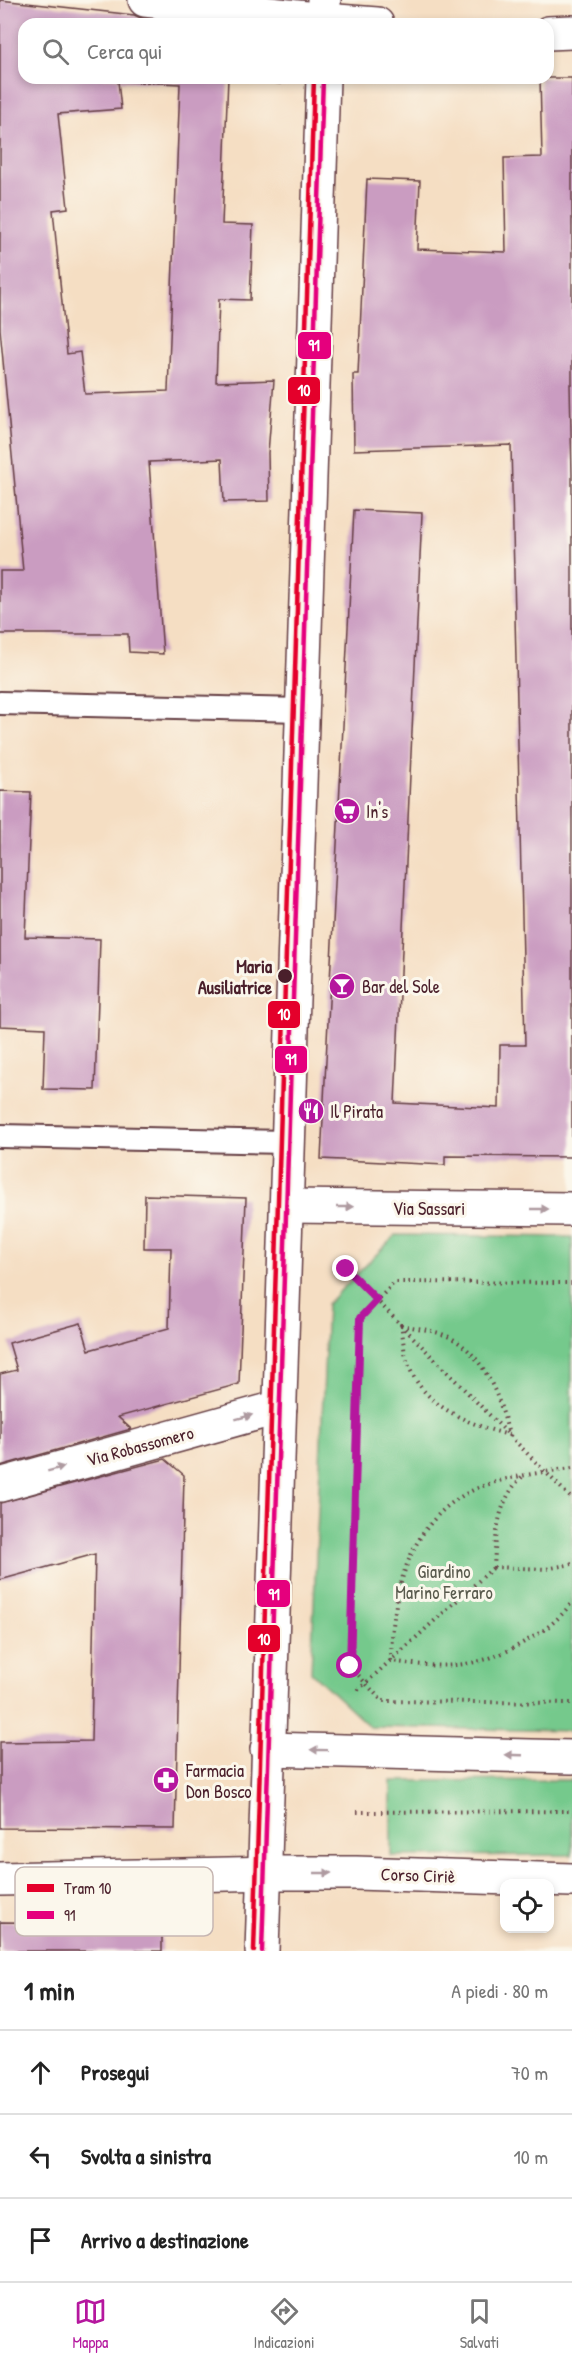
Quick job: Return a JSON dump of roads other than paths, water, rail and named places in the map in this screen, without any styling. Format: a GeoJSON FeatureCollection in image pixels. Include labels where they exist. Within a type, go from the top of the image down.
{"type":"FeatureCollection","features":[{"type":"Feature","properties":{"kind":"street"},"geometry":{"type":"LineString","coordinates":[[145,0],[286,8],[342,18]]}},
{"type":"Feature","properties":{"kind":"street"},"geometry":{"type":"LineString","coordinates":[[554,33],[572,32]]}},
{"type":"Feature","properties":{"kind":"street"},"geometry":{"type":"LineString","coordinates":[[262,1951],[267,1749],[290,1142],[322,84]]}},
{"type":"Feature","properties":{"kind":"street","name":"Via Sassari"},"geometry":{"type":"LineString","coordinates":[[287,1206],[572,1209]]}},
{"type":"Feature","properties":{"kind":"street","name":"Via Robassomero"},"geometry":{"type":"LineString","coordinates":[[0,1485],[280,1407]]}},
{"type":"Feature","properties":{"kind":"street"},"geometry":{"type":"LineString","coordinates":[[267,1749],[572,1757]]}},
{"type":"Feature","properties":{"kind":"street","name":"Corso Ciriè"},"geometry":{"type":"LineString","coordinates":[[213,1874],[356,1873],[572,1881]]}},
{"type":"Feature","properties":{"kind":"street","name":"Corso Ciriè"},"geometry":{"type":"LineString","coordinates":[[0,1879],[15,1879]]}},
{"type":"Feature","properties":{"kind":"lane"},"geometry":{"type":"LineString","coordinates":[[0,703],[303,710]]}},
{"type":"Feature","properties":{"kind":"lane"},"geometry":{"type":"LineString","coordinates":[[0,1136],[290,1142]]}},
{"type":"Feature","properties":{"kind":"tram line","name":"10"},"geometry":{"type":"LineString","coordinates":[[254,1951],[314,84]]}},
{"type":"Feature","properties":{"kind":"place","name":"In's"},"geometry":{"type":"Point","coordinates":[347,811]}},
{"type":"Feature","properties":{"kind":"place","name":"Maria Ausiliatrice"},"geometry":{"type":"Point","coordinates":[285,976]}},
{"type":"Feature","properties":{"kind":"place","name":"Bar del Sole"},"geometry":{"type":"Point","coordinates":[342,986]}},
{"type":"Feature","properties":{"kind":"place","name":"Il Pirata"},"geometry":{"type":"Point","coordinates":[311,1111]}},
{"type":"Feature","properties":{"kind":"place","name":"Farmacia Don Bosco"},"geometry":{"type":"Point","coordinates":[166,1780]}},
{"type":"Feature","properties":{"kind":"park label","name":"Giardino Marino Ferraro"},"geometry":{"type":"Point","coordinates":[444,1581]}}]}
